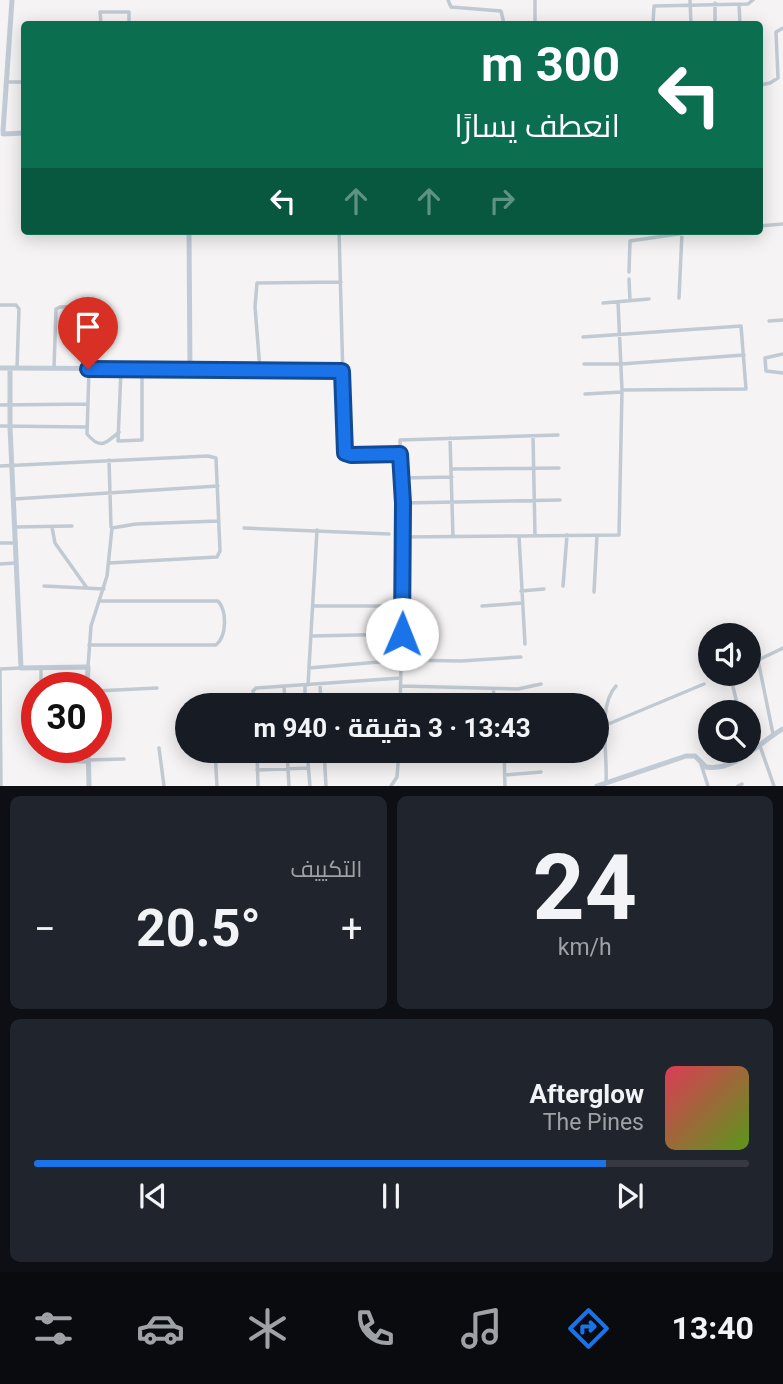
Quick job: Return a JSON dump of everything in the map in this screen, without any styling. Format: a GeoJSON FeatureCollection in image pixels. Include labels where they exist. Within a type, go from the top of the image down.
{"type":"FeatureCollection","features":[{"type":"Feature","properties":{"kind":"street"},"geometry":{"type":"LineString","coordinates":[[12,0],[2,135],[21,133]]}},
{"type":"Feature","properties":{"kind":"street"},"geometry":{"type":"LineString","coordinates":[[448,0],[451,6],[503,12],[504,21]]}},
{"type":"Feature","properties":{"kind":"street"},"geometry":{"type":"LineString","coordinates":[[535,0],[535,21]]}},
{"type":"Feature","properties":{"kind":"street"},"geometry":{"type":"LineString","coordinates":[[653,21],[654,6],[690,2],[748,4],[753,0]]}},
{"type":"Feature","properties":{"kind":"street"},"geometry":{"type":"LineString","coordinates":[[690,2],[691,21]]}},
{"type":"Feature","properties":{"kind":"street"},"geometry":{"type":"LineString","coordinates":[[715,21],[717,3]]}},
{"type":"Feature","properties":{"kind":"street"},"geometry":{"type":"LineString","coordinates":[[739,4],[740,21]]}},
{"type":"Feature","properties":{"kind":"street"},"geometry":{"type":"LineString","coordinates":[[101,21],[100,12],[129,12],[129,21]]}},
{"type":"Feature","properties":{"kind":"street"},"geometry":{"type":"LineString","coordinates":[[763,84],[778,78],[780,60],[776,32],[783,28]]}},
{"type":"Feature","properties":{"kind":"street"},"geometry":{"type":"LineString","coordinates":[[5,82],[21,82]]}},
{"type":"Feature","properties":{"kind":"street"},"geometry":{"type":"LineString","coordinates":[[763,226],[783,224]]}},
{"type":"Feature","properties":{"kind":"street"},"geometry":{"type":"LineString","coordinates":[[189,235],[194,369]]}},
{"type":"Feature","properties":{"kind":"street"},"geometry":{"type":"LineString","coordinates":[[339,235],[345,453],[400,454]]}},
{"type":"Feature","properties":{"kind":"street"},"geometry":{"type":"LineString","coordinates":[[628,272],[630,241],[669,235]]}},
{"type":"Feature","properties":{"kind":"street"},"geometry":{"type":"LineString","coordinates":[[679,298],[682,235]]}},
{"type":"Feature","properties":{"kind":"street"},"geometry":{"type":"LineString","coordinates":[[629,279],[630,301]]}},
{"type":"Feature","properties":{"kind":"street"},"geometry":{"type":"LineString","coordinates":[[260,370],[256,284],[341,282]]}},
{"type":"Feature","properties":{"kind":"street"},"geometry":{"type":"LineString","coordinates":[[603,303],[649,299]]}},
{"type":"Feature","properties":{"kind":"street"},"geometry":{"type":"LineString","coordinates":[[404,537],[619,535],[622,391],[618,302]]}},
{"type":"Feature","properties":{"kind":"street"},"geometry":{"type":"LineString","coordinates":[[0,305],[16,305],[19,309],[9,427],[18,563],[21,668]]}},
{"type":"Feature","properties":{"kind":"street"},"geometry":{"type":"LineString","coordinates":[[54,368],[56,310],[60,307],[91,306],[87,427],[90,438],[102,444],[112,441],[119,432]]}},
{"type":"Feature","properties":{"kind":"street"},"geometry":{"type":"LineString","coordinates":[[769,321],[783,320]]}},
{"type":"Feature","properties":{"kind":"street"},"geometry":{"type":"LineString","coordinates":[[583,337],[739,326],[747,389],[584,394]]}},
{"type":"Feature","properties":{"kind":"street"},"geometry":{"type":"LineString","coordinates":[[783,354],[765,358],[766,371],[783,373]]}},
{"type":"Feature","properties":{"kind":"street"},"geometry":{"type":"LineString","coordinates":[[583,364],[621,364],[744,355]]}},
{"type":"Feature","properties":{"kind":"street"},"geometry":{"type":"LineString","coordinates":[[0,368],[342,371]]}},
{"type":"Feature","properties":{"kind":"street"},"geometry":{"type":"LineString","coordinates":[[121,370],[118,441],[142,440],[142,369]]}},
{"type":"Feature","properties":{"kind":"street"},"geometry":{"type":"LineString","coordinates":[[0,405],[88,404]]}},
{"type":"Feature","properties":{"kind":"street"},"geometry":{"type":"LineString","coordinates":[[0,426],[87,427]]}},
{"type":"Feature","properties":{"kind":"street"},"geometry":{"type":"LineString","coordinates":[[401,693],[404,537],[400,442],[402,439],[558,435]]}},
{"type":"Feature","properties":{"kind":"street"},"geometry":{"type":"LineString","coordinates":[[533,436],[535,536]]}},
{"type":"Feature","properties":{"kind":"street"},"geometry":{"type":"LineString","coordinates":[[450,437],[453,537]]}},
{"type":"Feature","properties":{"kind":"street"},"geometry":{"type":"LineString","coordinates":[[0,466],[11,468],[108,460],[215,457],[220,551],[215,559],[109,563]]}},
{"type":"Feature","properties":{"kind":"street"},"geometry":{"type":"LineString","coordinates":[[88,672],[92,622],[101,601],[109,563],[111,491],[108,460]]}},
{"type":"Feature","properties":{"kind":"street"},"geometry":{"type":"LineString","coordinates":[[452,469],[559,468]]}},
{"type":"Feature","properties":{"kind":"street"},"geometry":{"type":"LineString","coordinates":[[402,478],[452,477]]}},
{"type":"Feature","properties":{"kind":"street"},"geometry":{"type":"LineString","coordinates":[[13,499],[218,485]]}},
{"type":"Feature","properties":{"kind":"street"},"geometry":{"type":"LineString","coordinates":[[403,503],[560,500]]}},
{"type":"Feature","properties":{"kind":"street"},"geometry":{"type":"LineString","coordinates":[[111,529],[128,524],[218,521]]}},
{"type":"Feature","properties":{"kind":"street"},"geometry":{"type":"LineString","coordinates":[[15,527],[72,526]]}},
{"type":"Feature","properties":{"kind":"street"},"geometry":{"type":"LineString","coordinates":[[52,527],[55,543],[87,588]]}},
{"type":"Feature","properties":{"kind":"street"},"geometry":{"type":"LineString","coordinates":[[244,528],[389,534]]}},
{"type":"Feature","properties":{"kind":"street"},"geometry":{"type":"LineString","coordinates":[[306,693],[317,530]]}},
{"type":"Feature","properties":{"kind":"street"},"geometry":{"type":"LineString","coordinates":[[594,592],[597,535]]}},
{"type":"Feature","properties":{"kind":"street"},"geometry":{"type":"LineString","coordinates":[[519,536],[525,644]]}},
{"type":"Feature","properties":{"kind":"street"},"geometry":{"type":"LineString","coordinates":[[563,586],[567,536]]}},
{"type":"Feature","properties":{"kind":"street"},"geometry":{"type":"LineString","coordinates":[[0,543],[16,543]]}},
{"type":"Feature","properties":{"kind":"street"},"geometry":{"type":"LineString","coordinates":[[0,564],[18,563]]}},
{"type":"Feature","properties":{"kind":"street"},"geometry":{"type":"LineString","coordinates":[[44,586],[104,589]]}},
{"type":"Feature","properties":{"kind":"street"},"geometry":{"type":"LineString","coordinates":[[521,591],[544,589]]}},
{"type":"Feature","properties":{"kind":"street"},"geometry":{"type":"LineString","coordinates":[[89,645],[216,645],[223,637],[224,609],[218,601],[101,601]]}},
{"type":"Feature","properties":{"kind":"street"},"geometry":{"type":"LineString","coordinates":[[482,606],[522,603]]}},
{"type":"Feature","properties":{"kind":"street"},"geometry":{"type":"LineString","coordinates":[[313,606],[403,606]]}},
{"type":"Feature","properties":{"kind":"street"},"geometry":{"type":"LineString","coordinates":[[311,636],[402,634]]}},
{"type":"Feature","properties":{"kind":"street"},"geometry":{"type":"LineString","coordinates":[[773,734],[758,660],[783,648]]}},
{"type":"Feature","properties":{"kind":"street"},"geometry":{"type":"LineString","coordinates":[[309,668],[402,660],[461,661],[521,657]]}},
{"type":"Feature","properties":{"kind":"street"},"geometry":{"type":"LineString","coordinates":[[1,786],[0,669],[88,667]]}},
{"type":"Feature","properties":{"kind":"street"},"geometry":{"type":"LineString","coordinates":[[254,693],[254,689],[401,678]]}},
{"type":"Feature","properties":{"kind":"street"},"geometry":{"type":"LineString","coordinates":[[320,684],[320,693]]}},
{"type":"Feature","properties":{"kind":"street"},"geometry":{"type":"LineString","coordinates":[[401,687],[518,689],[541,684]]}},
{"type":"Feature","properties":{"kind":"street"},"geometry":{"type":"LineString","coordinates":[[284,686],[284,693]]}},
{"type":"Feature","properties":{"kind":"street"},"geometry":{"type":"LineString","coordinates":[[609,697],[615,686]]}},
{"type":"Feature","properties":{"kind":"street"},"geometry":{"type":"LineString","coordinates":[[609,724],[699,686]]}},
{"type":"Feature","properties":{"kind":"street"},"geometry":{"type":"LineString","coordinates":[[112,690],[157,688]]}},
{"type":"Feature","properties":{"kind":"street"},"geometry":{"type":"LineString","coordinates":[[494,689],[494,693]]}},
{"type":"Feature","properties":{"kind":"street"},"geometry":{"type":"LineString","coordinates":[[761,745],[783,729]]}},
{"type":"Feature","properties":{"kind":"street"},"geometry":{"type":"LineString","coordinates":[[159,748],[164,786]]}},
{"type":"Feature","properties":{"kind":"street"},"geometry":{"type":"LineString","coordinates":[[761,749],[774,786]]}},
{"type":"Feature","properties":{"kind":"street"},"geometry":{"type":"LineString","coordinates":[[597,786],[682,756],[692,755],[698,760]]}},
{"type":"Feature","properties":{"kind":"street"},"geometry":{"type":"LineString","coordinates":[[112,759],[124,758]]}},
{"type":"Feature","properties":{"kind":"street"},"geometry":{"type":"LineString","coordinates":[[88,763],[89,786]]}},
{"type":"Feature","properties":{"kind":"street"},"geometry":{"type":"LineString","coordinates":[[216,763],[217,786]]}},
{"type":"Feature","properties":{"kind":"street"},"geometry":{"type":"LineString","coordinates":[[257,763],[258,786]]}},
{"type":"Feature","properties":{"kind":"street"},"geometry":{"type":"LineString","coordinates":[[288,763],[289,786]]}},
{"type":"Feature","properties":{"kind":"street"},"geometry":{"type":"LineString","coordinates":[[308,763],[310,786]]}},
{"type":"Feature","properties":{"kind":"street"},"geometry":{"type":"LineString","coordinates":[[325,763],[326,786]]}},
{"type":"Feature","properties":{"kind":"street"},"geometry":{"type":"LineString","coordinates":[[391,786],[397,777],[398,763]]}},
{"type":"Feature","properties":{"kind":"street"},"geometry":{"type":"LineString","coordinates":[[504,763],[505,785],[511,786]]}},
{"type":"Feature","properties":{"kind":"street"},"geometry":{"type":"LineString","coordinates":[[606,763],[606,782]]}},
{"type":"Feature","properties":{"kind":"street"},"geometry":{"type":"LineString","coordinates":[[701,763],[708,786]]}},
{"type":"Feature","properties":{"kind":"street"},"geometry":{"type":"LineString","coordinates":[[703,763],[712,768],[723,763]]}},
{"type":"Feature","properties":{"kind":"street"},"geometry":{"type":"LineString","coordinates":[[257,770],[308,768]]}},
{"type":"Feature","properties":{"kind":"street"},"geometry":{"type":"LineString","coordinates":[[505,775],[541,772]]}},
{"type":"Feature","properties":{"kind":"route"},"geometry":{"type":"LineString","coordinates":[[88,369],[342,371],[345,453],[400,454],[404,557],[402,634]]}}]}
